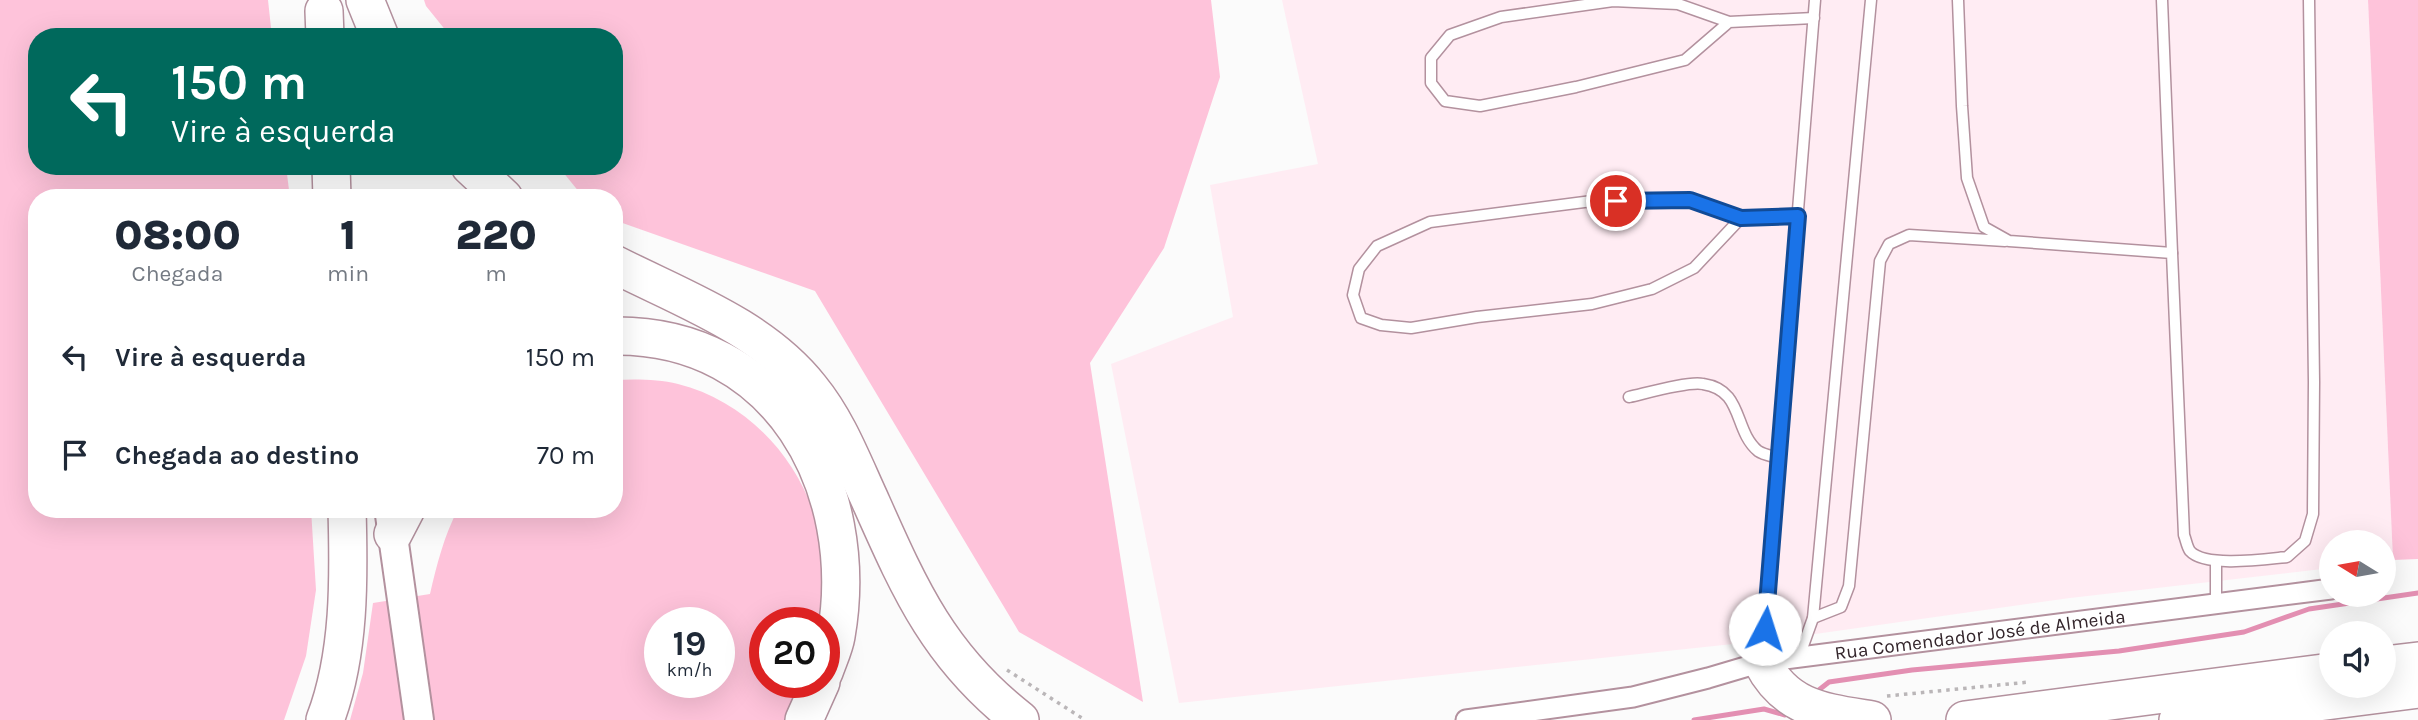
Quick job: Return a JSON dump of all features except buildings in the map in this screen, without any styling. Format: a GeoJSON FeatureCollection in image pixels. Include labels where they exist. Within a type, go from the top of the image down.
{"type":"FeatureCollection","features":[{"type":"Feature","properties":{"kind":"highway"},"geometry":{"type":"LineString","coordinates":[[365,0],[376,28]]}},
{"type":"Feature","properties":{"kind":"highway"},"geometry":{"type":"LineString","coordinates":[[480,175],[494,189]]}},
{"type":"Feature","properties":{"kind":"highway"},"geometry":{"type":"LineString","coordinates":[[623,269],[744,332],[793,369],[810,387],[840,433],[910,587],[940,638],[963,668],[1020,720]]}},
{"type":"Feature","properties":{"kind":"highway"},"geometry":{"type":"LineString","coordinates":[[623,337],[670,341],[719,360],[741,373],[766,394],[790,420],[811,451],[826,484],[836,522],[840,576],[838,607]]}},
{"type":"Feature","properties":{"kind":"highway"},"geometry":{"type":"LineString","coordinates":[[325,720],[334,689],[344,629],[346,518]]}},
{"type":"Feature","properties":{"kind":"highway"},"geometry":{"type":"LineString","coordinates":[[2396,664],[2418,661]]}},
{"type":"Feature","properties":{"kind":"highway"},"geometry":{"type":"LineString","coordinates":[[1762,662],[1777,687],[1798,701],[1812,707],[1872,720]]}},
{"type":"Feature","properties":{"kind":"highway"},"geometry":{"type":"LineString","coordinates":[[1965,720],[2319,674]]}},
{"type":"Feature","properties":{"kind":"highway"},"geometry":{"type":"LineString","coordinates":[[2178,720],[2418,688]]}},
{"type":"Feature","properties":{"kind":"highway"},"geometry":{"type":"LineString","coordinates":[[804,720],[814,698]]}},
{"type":"Feature","properties":{"kind":"main road"},"geometry":{"type":"LineString","coordinates":[[396,518],[419,720]]}},
{"type":"Feature","properties":{"kind":"street","name":"Rua Comendador José de Almeida"},"geometry":{"type":"LineString","coordinates":[[1466,720],[1633,696],[1762,662],[2319,591]]}},
{"type":"Feature","properties":{"kind":"lane"},"geometry":{"type":"LineString","coordinates":[[1762,662],[1815,0]]}},
{"type":"Feature","properties":{"kind":"lane"},"geometry":{"type":"LineString","coordinates":[[1799,658],[1813,618],[1871,0]]}},
{"type":"Feature","properties":{"kind":"lane"},"geometry":{"type":"LineString","coordinates":[[1958,0],[1968,178],[1984,227],[2009,241]]}},
{"type":"Feature","properties":{"kind":"lane"},"geometry":{"type":"LineString","coordinates":[[2162,0],[2183,536],[2191,551],[2201,558],[2216,561],[2287,557],[2305,541],[2313,514],[2309,0]]}},
{"type":"Feature","properties":{"kind":"lane"},"geometry":{"type":"LineString","coordinates":[[1729,22],[1685,60],[1576,87],[1480,106],[1445,101],[1431,83],[1431,58],[1450,35],[1501,17],[1613,1],[1678,4],[1729,22],[1814,18]]}},
{"type":"Feature","properties":{"kind":"lane"},"geometry":{"type":"LineString","coordinates":[[1741,218],[1694,268],[1652,289],[1592,304],[1477,317],[1411,328],[1381,325],[1361,318],[1353,295],[1359,270],[1377,246],[1430,222],[1592,201],[1690,200],[1741,218],[1798,216]]}},
{"type":"Feature","properties":{"kind":"lane"},"geometry":{"type":"LineString","coordinates":[[1813,618],[1841,607],[1849,586],[1880,261],[1889,244],[1909,235],[2172,253]]}},
{"type":"Feature","properties":{"kind":"lane"},"geometry":{"type":"LineString","coordinates":[[1629,397],[1701,383],[1723,390],[1734,405],[1751,443],[1761,453],[1778,458]]}},
{"type":"Feature","properties":{"kind":"lane"},"geometry":{"type":"LineString","coordinates":[[2216,561],[2216,604]]}},
{"type":"Feature","properties":{"kind":"shaded area"},"geometry":{"type":"Polygon","coordinates":[[[0,0],[268,0],[271,28],[28,28],[28,175],[287,175],[289,189],[28,189],[28,518],[312,518],[316,590],[306,656],[284,720],[0,720],[0,0]]]}},
{"type":"Feature","properties":{"kind":"shaded area"},"geometry":{"type":"Polygon","coordinates":[[[424,0],[1211,0],[1220,77],[1164,248],[1090,363],[1143,702],[1019,632],[815,291],[623,223],[623,189],[577,189],[565,175],[623,175],[623,28],[444,28],[424,0]]]}},
{"type":"Feature","properties":{"kind":"shaded area"},"geometry":{"type":"Polygon","coordinates":[[[1282,0],[2368,0],[2392,530],[2319,530],[2319,569],[2070,598],[1780,639],[1179,703],[1111,364],[1233,317],[1210,185],[1318,164],[1282,0]]]}},
{"type":"Feature","properties":{"kind":"shaded area"},"geometry":{"type":"Polygon","coordinates":[[[2368,0],[2418,0],[2418,559],[2396,560],[2396,530],[2392,530],[2368,0]]]}},
{"type":"Feature","properties":{"kind":"shaded area"},"geometry":{"type":"Polygon","coordinates":[[[623,380],[678,384],[729,405],[771,440],[788,462],[813,510],[820,537],[823,558],[822,607],[749,607],[749,698],[799,698],[789,720],[350,720],[363,673],[373,603],[430,594],[454,518],[623,518],[623,380]]]}},
{"type":"Feature","properties":{"kind":"waterway"},"geometry":{"type":"LineString","coordinates":[[1815,693],[1829,682],[1912,670],[2119,651],[2244,632],[2309,609],[2418,593]]}},
{"type":"Feature","properties":{"kind":"waterway"},"geometry":{"type":"LineString","coordinates":[[1694,720],[1764,709],[1785,715],[1789,711]]}},
{"type":"Feature","properties":{"kind":"route"},"geometry":{"type":"LineString","coordinates":[[1616,201],[1690,200],[1741,218],[1798,216],[1765,629]]}}]}
